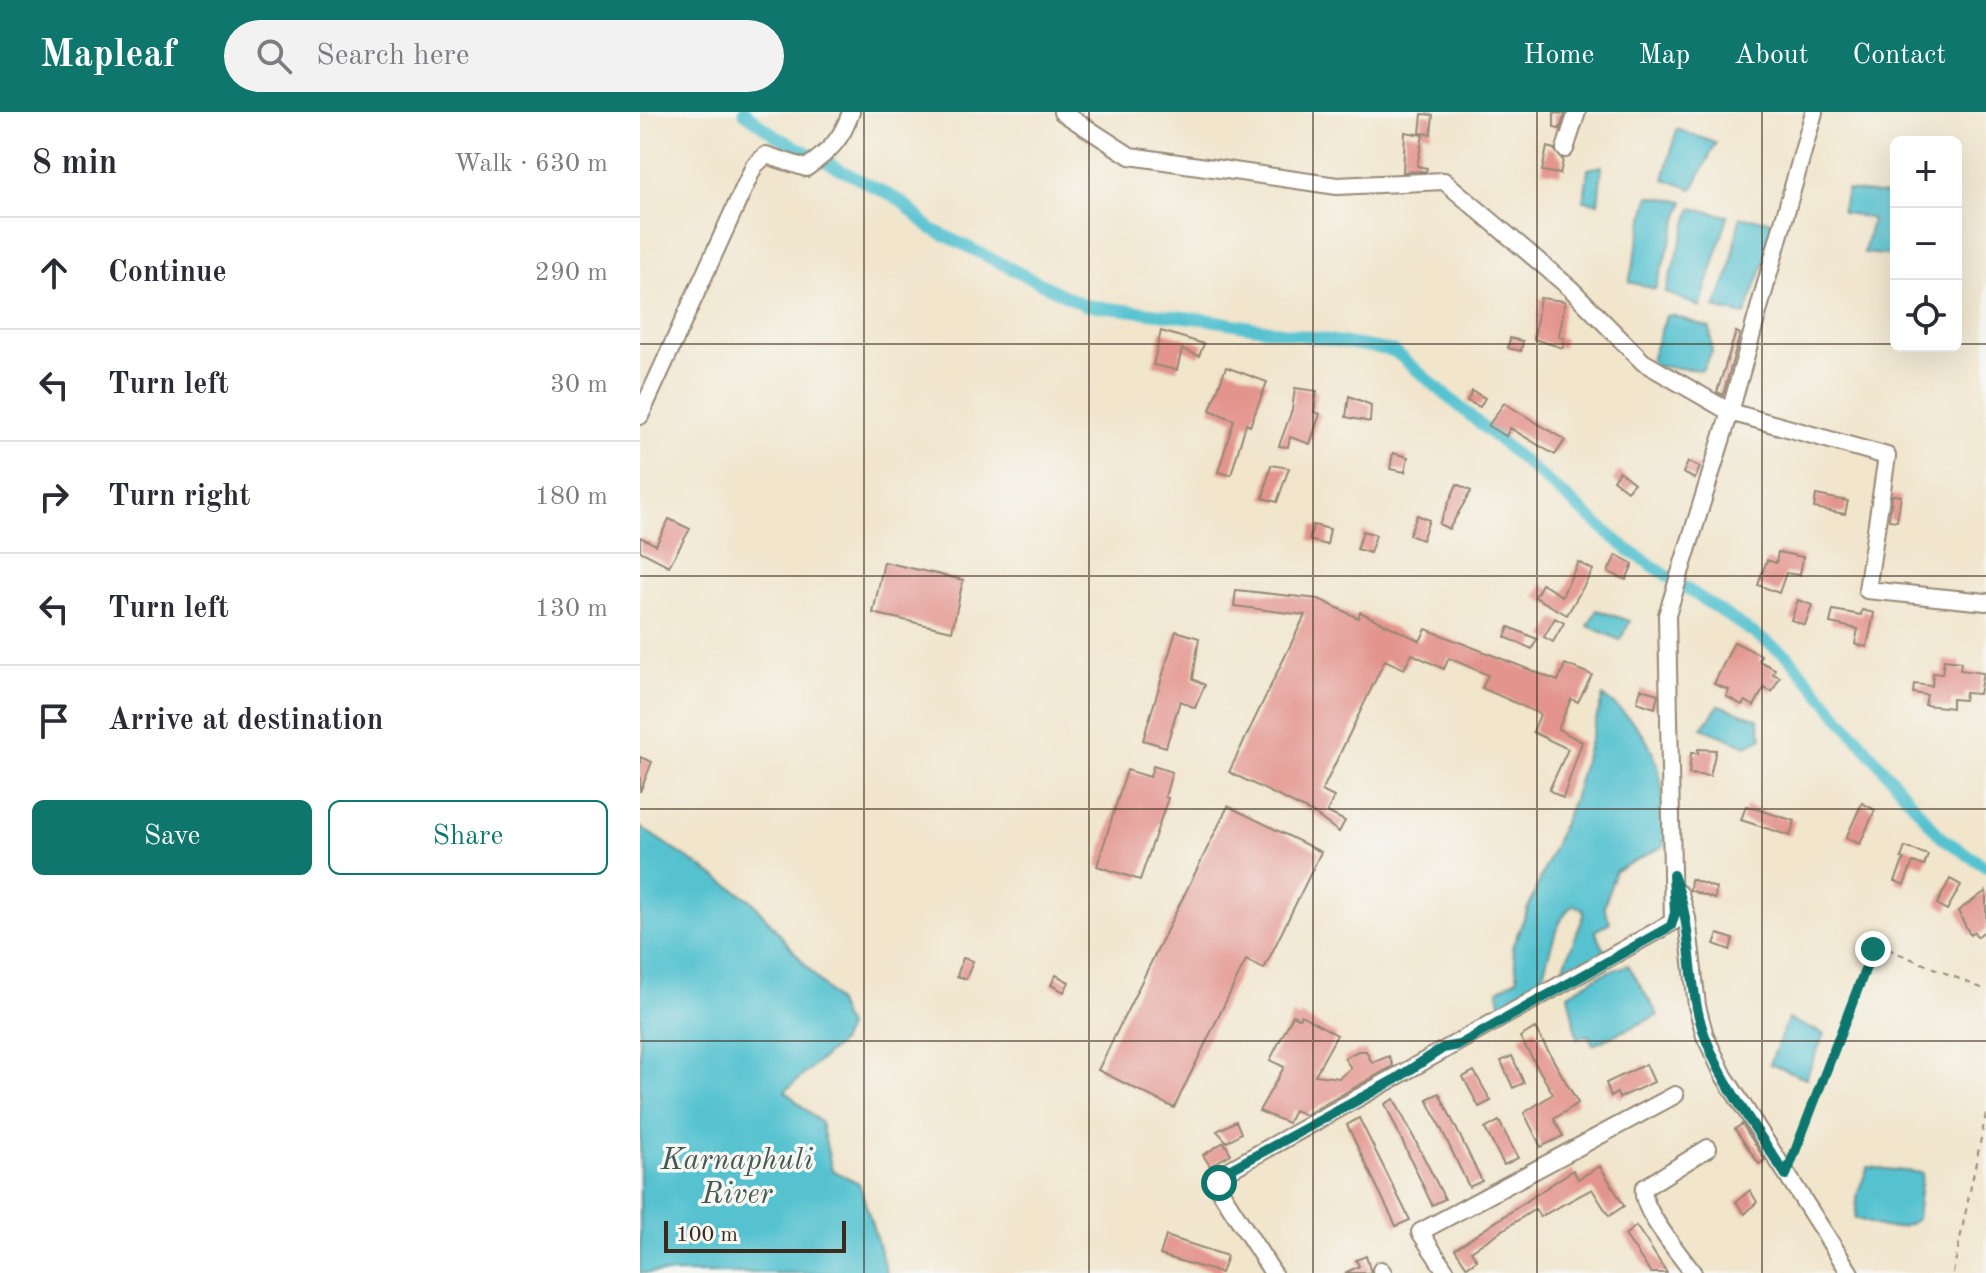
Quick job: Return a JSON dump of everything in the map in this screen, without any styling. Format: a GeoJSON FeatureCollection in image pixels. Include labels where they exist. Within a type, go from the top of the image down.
{"type":"FeatureCollection","features":[{"type":"Feature","properties":{"kind":"street"},"geometry":{"type":"LineString","coordinates":[[640,416],[754,166],[766,155],[806,168],[831,151],[844,133],[851,112]]}},
{"type":"Feature","properties":{"kind":"street"},"geometry":{"type":"LineString","coordinates":[[1062,112],[1130,156],[1337,186],[1444,181],[1570,288],[1643,362],[1730,412],[1887,456],[1867,590],[1986,602]]}},
{"type":"Feature","properties":{"kind":"street"},"geometry":{"type":"LineString","coordinates":[[1565,149],[1577,112]]}},
{"type":"Feature","properties":{"kind":"street"},"geometry":{"type":"LineString","coordinates":[[1273,1273],[1221,1192],[1222,1174],[1396,1079],[1443,1048],[1459,1045],[1671,926],[1675,913],[1667,615],[1730,412],[1814,112]]}},
{"type":"Feature","properties":{"kind":"street"},"geometry":{"type":"LineString","coordinates":[[1673,875],[1687,918],[1697,1006],[1705,1036],[1724,1076],[1850,1273]]}},
{"type":"Feature","properties":{"kind":"street"},"geometry":{"type":"LineString","coordinates":[[1447,1273],[1420,1232],[1675,1095]]}},
{"type":"Feature","properties":{"kind":"street"},"geometry":{"type":"LineString","coordinates":[[1693,1273],[1648,1210],[1643,1194],[1644,1188],[1708,1148]]}},
{"type":"Feature","properties":{"kind":"path"},"geometry":{"type":"LineString","coordinates":[[1786,1175],[1873,949],[1883,947],[1986,990]]}},
{"type":"Feature","properties":{"kind":"path"},"geometry":{"type":"LineString","coordinates":[[1953,1273],[1986,1114]]}},
{"type":"Feature","properties":{"kind":"water"},"geometry":{"type":"Polygon","coordinates":[[[1677,129],[1716,143],[1693,189],[1664,179],[1677,129]]]}},
{"type":"Feature","properties":{"kind":"water"},"geometry":{"type":"Polygon","coordinates":[[[1602,166],[1598,203],[1584,201],[1588,169],[1602,166]]]}},
{"type":"Feature","properties":{"kind":"water"},"geometry":{"type":"Polygon","coordinates":[[[1847,190],[1890,195],[1890,255],[1864,253],[1872,219],[1842,212],[1847,190]]]}},
{"type":"Feature","properties":{"kind":"water"},"geometry":{"type":"Polygon","coordinates":[[[1649,196],[1684,201],[1655,289],[1629,282],[1649,196]]]}},
{"type":"Feature","properties":{"kind":"water"},"geometry":{"type":"Polygon","coordinates":[[[1692,208],[1728,216],[1700,307],[1665,292],[1692,208]]]}},
{"type":"Feature","properties":{"kind":"water"},"geometry":{"type":"Polygon","coordinates":[[[1740,217],[1779,222],[1745,315],[1715,308],[1730,271],[1740,217]]]}},
{"type":"Feature","properties":{"kind":"water"},"geometry":{"type":"Polygon","coordinates":[[[1672,315],[1710,328],[1712,352],[1702,370],[1654,366],[1651,360],[1666,316],[1672,315]]]}},
{"type":"Feature","properties":{"kind":"water"},"geometry":{"type":"Polygon","coordinates":[[[1597,610],[1630,621],[1620,640],[1588,626],[1597,610]]]}},
{"type":"Feature","properties":{"kind":"water"},"geometry":{"type":"Polygon","coordinates":[[[1603,696],[1638,728],[1656,761],[1663,799],[1664,846],[1615,871],[1604,907],[1610,922],[1595,931],[1607,955],[1559,979],[1584,915],[1583,909],[1574,905],[1561,919],[1538,991],[1501,1011],[1498,990],[1518,978],[1512,947],[1573,800],[1603,696]]]}},
{"type":"Feature","properties":{"kind":"water"},"geometry":{"type":"Polygon","coordinates":[[[1719,705],[1758,719],[1762,738],[1747,746],[1702,728],[1719,705]]]}},
{"type":"Feature","properties":{"kind":"water","name":"Karnaphuli River"},"geometry":{"type":"Polygon","coordinates":[[[640,827],[751,900],[836,1001],[847,1027],[840,1043],[785,1091],[821,1123],[832,1170],[859,1183],[887,1273],[640,1273],[640,827]]]}},
{"type":"Feature","properties":{"kind":"water"},"geometry":{"type":"Polygon","coordinates":[[[1628,965],[1658,1015],[1593,1045],[1588,1035],[1577,1038],[1568,994],[1602,974],[1628,965]]]}},
{"type":"Feature","properties":{"kind":"water"},"geometry":{"type":"Polygon","coordinates":[[[1788,1019],[1824,1034],[1806,1078],[1770,1064],[1788,1019]]]}},
{"type":"Feature","properties":{"kind":"water"},"geometry":{"type":"Polygon","coordinates":[[[1868,1167],[1922,1173],[1917,1219],[1894,1228],[1855,1218],[1858,1192],[1868,1167]]]}},
{"type":"Feature","properties":{"kind":"building"},"geometry":{"type":"Polygon","coordinates":[[[1554,113],[1565,114],[1560,129],[1554,128],[1554,113]]]}},
{"type":"Feature","properties":{"kind":"building"},"geometry":{"type":"Polygon","coordinates":[[[1422,114],[1433,115],[1431,134],[1420,133],[1422,114]]]}},
{"type":"Feature","properties":{"kind":"building"},"geometry":{"type":"Polygon","coordinates":[[[1405,132],[1423,135],[1417,166],[1427,168],[1426,171],[1403,172],[1405,132]]]}},
{"type":"Feature","properties":{"kind":"building"},"geometry":{"type":"Polygon","coordinates":[[[1547,147],[1554,149],[1563,160],[1560,174],[1542,171],[1547,147]]]}},
{"type":"Feature","properties":{"kind":"building"},"geometry":{"type":"Polygon","coordinates":[[[1540,298],[1565,301],[1559,337],[1564,338],[1563,348],[1534,339],[1540,298]]]}},
{"type":"Feature","properties":{"kind":"building"},"geometry":{"type":"Polygon","coordinates":[[[1161,331],[1204,344],[1199,356],[1182,349],[1177,370],[1153,365],[1161,331]]]}},
{"type":"Feature","properties":{"kind":"building"},"geometry":{"type":"Polygon","coordinates":[[[1736,332],[1740,334],[1723,395],[1717,392],[1736,332]]]}},
{"type":"Feature","properties":{"kind":"building"},"geometry":{"type":"Polygon","coordinates":[[[1510,338],[1523,341],[1521,351],[1508,348],[1510,338]]]}},
{"type":"Feature","properties":{"kind":"building"},"geometry":{"type":"Polygon","coordinates":[[[1226,367],[1267,382],[1250,426],[1246,424],[1231,475],[1218,472],[1234,420],[1210,410],[1226,367]]]}},
{"type":"Feature","properties":{"kind":"building"},"geometry":{"type":"Polygon","coordinates":[[[1295,388],[1317,391],[1314,412],[1320,414],[1310,444],[1290,437],[1288,447],[1279,446],[1292,410],[1295,388]]]}},
{"type":"Feature","properties":{"kind":"building"},"geometry":{"type":"Polygon","coordinates":[[[1472,391],[1485,398],[1480,407],[1467,401],[1472,391]]]}},
{"type":"Feature","properties":{"kind":"building"},"geometry":{"type":"Polygon","coordinates":[[[1349,396],[1371,405],[1370,422],[1346,417],[1349,396]]]}},
{"type":"Feature","properties":{"kind":"building"},"geometry":{"type":"Polygon","coordinates":[[[1504,403],[1565,440],[1555,455],[1510,428],[1506,436],[1488,426],[1504,403]]]}},
{"type":"Feature","properties":{"kind":"building"},"geometry":{"type":"Polygon","coordinates":[[[1393,453],[1408,457],[1405,472],[1390,469],[1393,453]]]}},
{"type":"Feature","properties":{"kind":"building"},"geometry":{"type":"Polygon","coordinates":[[[1688,462],[1700,467],[1695,479],[1683,473],[1688,462]]]}},
{"type":"Feature","properties":{"kind":"building"},"geometry":{"type":"Polygon","coordinates":[[[1271,465],[1289,468],[1277,502],[1263,498],[1271,465]]]}},
{"type":"Feature","properties":{"kind":"building"},"geometry":{"type":"Polygon","coordinates":[[[1619,471],[1634,483],[1627,491],[1613,480],[1619,471]]]}},
{"type":"Feature","properties":{"kind":"building"},"geometry":{"type":"Polygon","coordinates":[[[1457,484],[1471,491],[1449,529],[1439,524],[1457,484]]]}},
{"type":"Feature","properties":{"kind":"building"},"geometry":{"type":"Polygon","coordinates":[[[1816,495],[1848,501],[1845,514],[1814,508],[1816,495]]]}},
{"type":"Feature","properties":{"kind":"building"},"geometry":{"type":"Polygon","coordinates":[[[1892,495],[1901,496],[1897,521],[1889,520],[1892,495]]]}},
{"type":"Feature","properties":{"kind":"building"},"geometry":{"type":"Polygon","coordinates":[[[1417,515],[1429,520],[1422,540],[1409,535],[1417,515]]]}},
{"type":"Feature","properties":{"kind":"building"},"geometry":{"type":"Polygon","coordinates":[[[669,519],[690,529],[669,566],[640,551],[640,537],[656,545],[669,519]]]}},
{"type":"Feature","properties":{"kind":"building"},"geometry":{"type":"Polygon","coordinates":[[[1313,525],[1330,529],[1327,545],[1309,540],[1313,525]]]}},
{"type":"Feature","properties":{"kind":"building"},"geometry":{"type":"Polygon","coordinates":[[[1363,531],[1376,535],[1370,553],[1357,549],[1363,531]]]}},
{"type":"Feature","properties":{"kind":"building"},"geometry":{"type":"Polygon","coordinates":[[[1778,552],[1803,557],[1800,575],[1786,573],[1779,593],[1758,585],[1767,560],[1776,563],[1778,552]]]}},
{"type":"Feature","properties":{"kind":"building"},"geometry":{"type":"Polygon","coordinates":[[[1616,555],[1633,564],[1626,580],[1608,572],[1616,555]]]}},
{"type":"Feature","properties":{"kind":"building"},"geometry":{"type":"Polygon","coordinates":[[[884,562],[963,580],[952,631],[873,613],[884,562]]]}},
{"type":"Feature","properties":{"kind":"building"},"geometry":{"type":"Polygon","coordinates":[[[1578,562],[1593,570],[1567,615],[1535,597],[1542,584],[1562,596],[1578,562]]]}},
{"type":"Feature","properties":{"kind":"building"},"geometry":{"type":"Polygon","coordinates":[[[1236,590],[1319,599],[1358,618],[1360,612],[1420,641],[1426,629],[1558,681],[1565,664],[1592,675],[1578,702],[1571,699],[1558,729],[1582,742],[1563,798],[1549,790],[1568,749],[1533,732],[1540,714],[1482,688],[1488,675],[1449,658],[1444,669],[1412,654],[1404,669],[1385,660],[1322,791],[1334,797],[1327,812],[1345,821],[1339,832],[1313,813],[1229,772],[1305,615],[1234,606],[1236,590]]]}},
{"type":"Feature","properties":{"kind":"building"},"geometry":{"type":"Polygon","coordinates":[[[1798,600],[1812,605],[1805,625],[1791,620],[1798,600]]]}},
{"type":"Feature","properties":{"kind":"building"},"geometry":{"type":"Polygon","coordinates":[[[1833,610],[1861,615],[1862,610],[1874,613],[1867,647],[1855,644],[1858,629],[1830,623],[1833,610]]]}},
{"type":"Feature","properties":{"kind":"building"},"geometry":{"type":"Polygon","coordinates":[[[1555,618],[1564,623],[1553,642],[1544,637],[1555,618]]]}},
{"type":"Feature","properties":{"kind":"building"},"geometry":{"type":"Polygon","coordinates":[[[1509,627],[1537,639],[1532,649],[1505,637],[1509,627]]]}},
{"type":"Feature","properties":{"kind":"building"},"geometry":{"type":"Polygon","coordinates":[[[1176,631],[1199,638],[1193,679],[1205,685],[1195,708],[1180,701],[1166,747],[1143,740],[1176,631]]]}},
{"type":"Feature","properties":{"kind":"building"},"geometry":{"type":"Polygon","coordinates":[[[1734,642],[1761,655],[1759,661],[1775,669],[1773,674],[1780,677],[1772,692],[1764,688],[1754,706],[1745,701],[1742,705],[1726,696],[1729,690],[1714,684],[1734,642]]]}},
{"type":"Feature","properties":{"kind":"building"},"geometry":{"type":"Polygon","coordinates":[[[1944,660],[1961,662],[1960,670],[1983,673],[1979,694],[1965,693],[1964,700],[1952,699],[1952,708],[1925,705],[1927,695],[1913,693],[1914,684],[1932,686],[1933,673],[1942,674],[1944,660]]]}},
{"type":"Feature","properties":{"kind":"building"},"geometry":{"type":"Polygon","coordinates":[[[1641,689],[1658,694],[1655,708],[1637,702],[1641,689]]]}},
{"type":"Feature","properties":{"kind":"building"},"geometry":{"type":"Polygon","coordinates":[[[1698,749],[1716,750],[1710,776],[1689,774],[1691,753],[1698,753],[1698,749]]]}},
{"type":"Feature","properties":{"kind":"building"},"geometry":{"type":"Polygon","coordinates":[[[640,757],[652,762],[640,792],[640,757]]]}},
{"type":"Feature","properties":{"kind":"building"},"geometry":{"type":"Polygon","coordinates":[[[1153,766],[1172,772],[1165,797],[1168,798],[1140,880],[1097,866],[1127,770],[1150,777],[1153,766]]]}},
{"type":"Feature","properties":{"kind":"building"},"geometry":{"type":"Polygon","coordinates":[[[1862,803],[1875,810],[1860,844],[1846,838],[1862,803]]]}},
{"type":"Feature","properties":{"kind":"building"},"geometry":{"type":"Polygon","coordinates":[[[1228,806],[1321,852],[1264,969],[1246,960],[1174,1108],[1098,1070],[1228,806]]]}},
{"type":"Feature","properties":{"kind":"building"},"geometry":{"type":"Polygon","coordinates":[[[1746,806],[1795,821],[1790,836],[1741,820],[1746,806]]]}},
{"type":"Feature","properties":{"kind":"building"},"geometry":{"type":"Polygon","coordinates":[[[1905,847],[1928,855],[1924,866],[1913,862],[1904,885],[1895,881],[1904,859],[1901,858],[1905,847]]]}},
{"type":"Feature","properties":{"kind":"building"},"geometry":{"type":"Polygon","coordinates":[[[1691,879],[1716,888],[1715,899],[1690,890],[1691,879]]]}},
{"type":"Feature","properties":{"kind":"building"},"geometry":{"type":"Polygon","coordinates":[[[1950,879],[1961,885],[1947,910],[1937,904],[1950,879]]]}},
{"type":"Feature","properties":{"kind":"building"},"geometry":{"type":"Polygon","coordinates":[[[1986,891],[1986,930],[1977,937],[1974,932],[1970,935],[1958,911],[1986,891]]]}},
{"type":"Feature","properties":{"kind":"building"},"geometry":{"type":"Polygon","coordinates":[[[1718,934],[1733,939],[1730,950],[1714,944],[1718,934]]]}},
{"type":"Feature","properties":{"kind":"building"},"geometry":{"type":"Polygon","coordinates":[[[963,958],[973,961],[966,979],[957,976],[963,958]]]}},
{"type":"Feature","properties":{"kind":"building"},"geometry":{"type":"Polygon","coordinates":[[[1056,975],[1069,982],[1064,992],[1051,985],[1056,975]]]}},
{"type":"Feature","properties":{"kind":"building"},"geometry":{"type":"Polygon","coordinates":[[[1293,1015],[1299,1018],[1301,1015],[1337,1035],[1315,1075],[1339,1078],[1351,1068],[1344,1058],[1358,1051],[1366,1051],[1372,1063],[1389,1056],[1393,1066],[1305,1115],[1294,1110],[1288,1123],[1259,1111],[1284,1067],[1270,1060],[1293,1015]]]}},
{"type":"Feature","properties":{"kind":"building"},"geometry":{"type":"Polygon","coordinates":[[[1535,1028],[1578,1103],[1554,1119],[1563,1136],[1541,1147],[1524,1113],[1553,1094],[1520,1037],[1535,1028]]]}},
{"type":"Feature","properties":{"kind":"building"},"geometry":{"type":"Polygon","coordinates":[[[1512,1056],[1524,1083],[1513,1088],[1501,1061],[1512,1056]]]}},
{"type":"Feature","properties":{"kind":"building"},"geometry":{"type":"Polygon","coordinates":[[[1646,1064],[1654,1082],[1619,1098],[1617,1093],[1611,1096],[1606,1083],[1646,1064]]]}},
{"type":"Feature","properties":{"kind":"building"},"geometry":{"type":"Polygon","coordinates":[[[1474,1071],[1491,1101],[1479,1107],[1463,1077],[1474,1071]]]}},
{"type":"Feature","properties":{"kind":"building"},"geometry":{"type":"Polygon","coordinates":[[[1439,1093],[1482,1181],[1469,1187],[1427,1099],[1439,1093]]]}},
{"type":"Feature","properties":{"kind":"building"},"geometry":{"type":"Polygon","coordinates":[[[1394,1099],[1445,1199],[1432,1205],[1385,1104],[1394,1099]]]}},
{"type":"Feature","properties":{"kind":"building"},"geometry":{"type":"Polygon","coordinates":[[[1359,1118],[1410,1220],[1396,1226],[1347,1125],[1359,1118]]]}},
{"type":"Feature","properties":{"kind":"building"},"geometry":{"type":"Polygon","coordinates":[[[1236,1121],[1241,1133],[1227,1142],[1217,1131],[1236,1121]]]}},
{"type":"Feature","properties":{"kind":"building"},"geometry":{"type":"Polygon","coordinates":[[[1499,1121],[1518,1158],[1504,1165],[1485,1129],[1499,1121]]]}},
{"type":"Feature","properties":{"kind":"building"},"geometry":{"type":"Polygon","coordinates":[[[1742,1124],[1765,1160],[1759,1164],[1735,1129],[1742,1124]]]}},
{"type":"Feature","properties":{"kind":"building"},"geometry":{"type":"Polygon","coordinates":[[[1224,1142],[1231,1154],[1210,1166],[1203,1155],[1224,1142]]]}},
{"type":"Feature","properties":{"kind":"building"},"geometry":{"type":"Polygon","coordinates":[[[1600,1166],[1624,1206],[1609,1216],[1592,1189],[1540,1217],[1535,1209],[1471,1251],[1477,1260],[1467,1267],[1455,1249],[1573,1170],[1578,1179],[1600,1166]]]}},
{"type":"Feature","properties":{"kind":"building"},"geometry":{"type":"Polygon","coordinates":[[[1750,1190],[1757,1202],[1745,1214],[1736,1202],[1750,1190]]]}},
{"type":"Feature","properties":{"kind":"building"},"geometry":{"type":"Polygon","coordinates":[[[1636,1226],[1667,1273],[1651,1273],[1625,1235],[1636,1226]]]}},
{"type":"Feature","properties":{"kind":"building"},"geometry":{"type":"Polygon","coordinates":[[[1166,1236],[1227,1256],[1221,1273],[1160,1255],[1166,1236]]]}},
{"type":"Feature","properties":{"kind":"building"},"geometry":{"type":"Polygon","coordinates":[[[1366,1256],[1371,1273],[1345,1273],[1359,1266],[1356,1260],[1366,1256]]]}},
{"type":"Feature","properties":{"kind":"waterway"},"geometry":{"type":"LineString","coordinates":[[744,112],[776,136],[901,201],[930,228],[1084,305],[1210,320],[1394,351],[1627,549],[1788,656],[1941,837],[1986,867]]}},
{"type":"Feature","properties":{"kind":"route"},"geometry":{"type":"LineString","coordinates":[[1219,1183],[1222,1174],[1378,1086],[1396,1079],[1443,1048],[1459,1045],[1671,926],[1675,913],[1673,875],[1687,918],[1697,1006],[1705,1036],[1724,1076],[1786,1175],[1873,949]]}}]}
